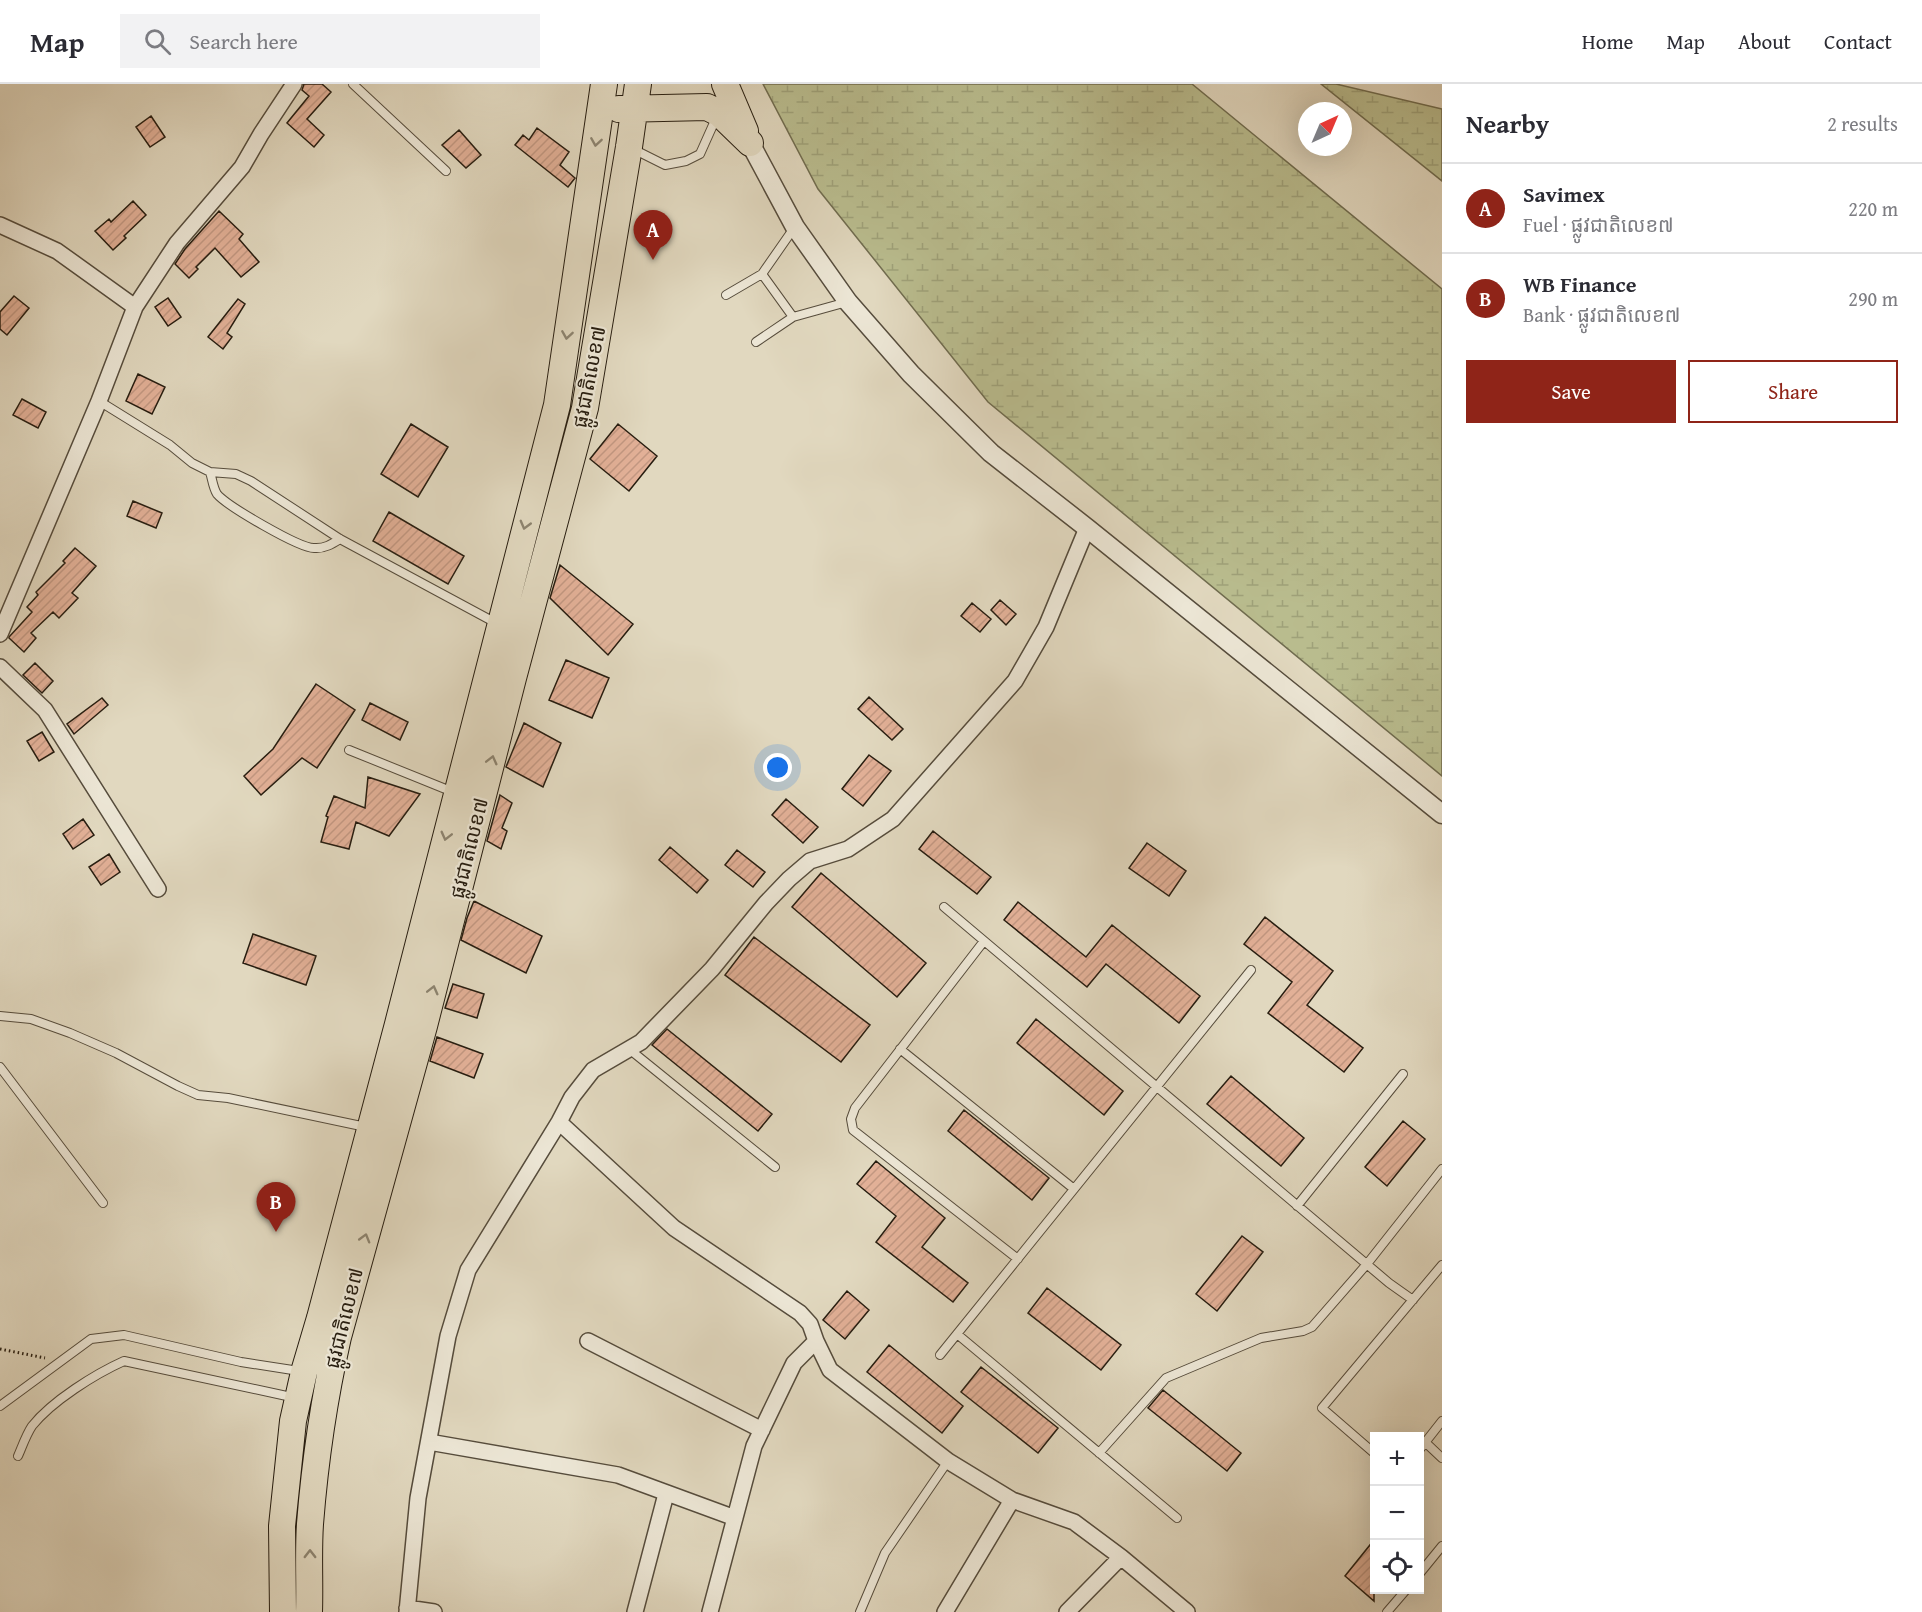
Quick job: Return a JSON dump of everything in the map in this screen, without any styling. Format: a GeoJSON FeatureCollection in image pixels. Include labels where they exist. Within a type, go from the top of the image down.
{"type":"FeatureCollection","features":[{"type":"Feature","properties":{"kind":"highway","name":"ផ្លូវជាតិលេខ៧"},"geometry":{"type":"LineString","coordinates":[[309,1612],[310,1526],[320,1430],[329,1378],[338,1337],[424,1026],[585,408],[638,84]]}},
{"type":"Feature","properties":{"kind":"highway"},"geometry":{"type":"LineString","coordinates":[[725,84],[750,142]]}},
{"type":"Feature","properties":{"kind":"highway","name":"ផ្លូវជាតិលេខ៧"},"geometry":{"type":"LineString","coordinates":[[283,1612],[282,1526],[298,1399],[371,1128],[557,405],[603,96]]}},
{"type":"Feature","properties":{"kind":"highway"},"geometry":{"type":"LineString","coordinates":[[603,96],[635,109],[707,107],[719,113],[750,142]]}},
{"type":"Feature","properties":{"kind":"highway"},"geometry":{"type":"LineString","coordinates":[[557,405],[585,408]]}},
{"type":"Feature","properties":{"kind":"highway"},"geometry":{"type":"LineString","coordinates":[[487,671],[513,678]]}},
{"type":"Feature","properties":{"kind":"highway"},"geometry":{"type":"LineString","coordinates":[[398,1024],[424,1026]]}},
{"type":"Feature","properties":{"kind":"street"},"geometry":{"type":"LineString","coordinates":[[0,634],[99,401],[135,307],[177,243],[242,167],[294,84]]}},
{"type":"Feature","properties":{"kind":"street"},"geometry":{"type":"LineString","coordinates":[[750,142],[795,227],[848,302],[910,374],[991,453],[1442,814]]}},
{"type":"Feature","properties":{"kind":"street"},"geometry":{"type":"LineString","coordinates":[[2,229],[57,252],[135,307]]}},
{"type":"Feature","properties":{"kind":"street"},"geometry":{"type":"LineString","coordinates":[[434,1612],[407,1610],[418,1498],[448,1336],[468,1269],[559,1122],[572,1096],[593,1070],[641,1042],[712,969],[766,903],[789,879],[810,861],[848,849],[893,819],[1015,681],[1046,627],[1087,528]]}},
{"type":"Feature","properties":{"kind":"street"},"geometry":{"type":"LineString","coordinates":[[0,666],[45,710],[158,889]]}},
{"type":"Feature","properties":{"kind":"street"},"geometry":{"type":"LineString","coordinates":[[559,1122],[674,1228],[800,1313],[810,1324],[830,1370],[948,1461],[1012,1500],[1074,1522],[1121,1557],[1187,1612]]}},
{"type":"Feature","properties":{"kind":"street"},"geometry":{"type":"LineString","coordinates":[[588,1341],[762,1430]]}},
{"type":"Feature","properties":{"kind":"street"},"geometry":{"type":"LineString","coordinates":[[710,1612],[754,1446],[794,1363],[816,1341]]}},
{"type":"Feature","properties":{"kind":"street"},"geometry":{"type":"LineString","coordinates":[[429,1442],[618,1475],[735,1518]]}},
{"type":"Feature","properties":{"kind":"street"},"geometry":{"type":"LineString","coordinates":[[635,1612],[666,1494]]}},
{"type":"Feature","properties":{"kind":"street"},"geometry":{"type":"LineString","coordinates":[[945,1612],[1012,1500]]}},
{"type":"Feature","properties":{"kind":"street"},"geometry":{"type":"LineString","coordinates":[[1067,1612],[1121,1557]]}},
{"type":"Feature","properties":{"kind":"lane"},"geometry":{"type":"LineString","coordinates":[[353,84],[366,99],[446,171]]}},
{"type":"Feature","properties":{"kind":"lane"},"geometry":{"type":"LineString","coordinates":[[629,147],[665,165],[686,161],[700,154],[719,113]]}},
{"type":"Feature","properties":{"kind":"lane"},"geometry":{"type":"LineString","coordinates":[[726,295],[762,274],[795,227]]}},
{"type":"Feature","properties":{"kind":"lane"},"geometry":{"type":"LineString","coordinates":[[762,274],[793,317]]}},
{"type":"Feature","properties":{"kind":"lane"},"geometry":{"type":"LineString","coordinates":[[756,342],[793,317],[848,302]]}},
{"type":"Feature","properties":{"kind":"lane"},"geometry":{"type":"LineString","coordinates":[[99,401],[170,445],[192,463],[210,472],[236,474],[252,481],[340,539],[499,624]]}},
{"type":"Feature","properties":{"kind":"lane"},"geometry":{"type":"LineString","coordinates":[[210,472],[216,492],[229,504],[293,541],[313,549],[326,547],[340,539]]}},
{"type":"Feature","properties":{"kind":"lane"},"geometry":{"type":"LineString","coordinates":[[349,750],[456,794]]}},
{"type":"Feature","properties":{"kind":"lane"},"geometry":{"type":"LineString","coordinates":[[944,907],[1297,1206],[1413,1300]]}},
{"type":"Feature","properties":{"kind":"lane"},"geometry":{"type":"LineString","coordinates":[[984,941],[855,1108],[850,1119],[853,1130],[1018,1259]]}},
{"type":"Feature","properties":{"kind":"lane"},"geometry":{"type":"LineString","coordinates":[[940,1355],[1251,970]]}},
{"type":"Feature","properties":{"kind":"lane"},"geometry":{"type":"LineString","coordinates":[[0,1016],[31,1019],[70,1033],[116,1053],[198,1095],[228,1098],[371,1128]]}},
{"type":"Feature","properties":{"kind":"lane"},"geometry":{"type":"LineString","coordinates":[[629,1049],[776,1167]]}},
{"type":"Feature","properties":{"kind":"lane"},"geometry":{"type":"LineString","coordinates":[[900,1049],[1074,1189]]}},
{"type":"Feature","properties":{"kind":"lane"},"geometry":{"type":"LineString","coordinates":[[0,1067],[103,1203]]}},
{"type":"Feature","properties":{"kind":"lane"},"geometry":{"type":"LineString","coordinates":[[1297,1206],[1403,1074]]}},
{"type":"Feature","properties":{"kind":"lane"},"geometry":{"type":"LineString","coordinates":[[1099,1453],[1166,1378],[1261,1338],[1304,1331],[1312,1327],[1367,1264],[1442,1169]]}},
{"type":"Feature","properties":{"kind":"lane"},"geometry":{"type":"LineString","coordinates":[[1370,1450],[1322,1408],[1442,1265]]}},
{"type":"Feature","properties":{"kind":"lane"},"geometry":{"type":"LineString","coordinates":[[957,1334],[1178,1518]]}},
{"type":"Feature","properties":{"kind":"lane"},"geometry":{"type":"LineString","coordinates":[[0,1406],[91,1339],[124,1335],[241,1362],[304,1372]]}},
{"type":"Feature","properties":{"kind":"lane"},"geometry":{"type":"LineString","coordinates":[[18,1456],[31,1428],[47,1410],[104,1370],[124,1361],[298,1399]]}},
{"type":"Feature","properties":{"kind":"lane"},"geometry":{"type":"LineString","coordinates":[[1424,1443],[1442,1421]]}},
{"type":"Feature","properties":{"kind":"lane"},"geometry":{"type":"LineString","coordinates":[[1424,1446],[1442,1458]]}},
{"type":"Feature","properties":{"kind":"lane"},"geometry":{"type":"LineString","coordinates":[[860,1612],[885,1553],[948,1461]]}},
{"type":"Feature","properties":{"kind":"lane"},"geometry":{"type":"LineString","coordinates":[[1424,1567],[1442,1546]]}},
{"type":"Feature","properties":{"kind":"lane"},"geometry":{"type":"LineString","coordinates":[[1387,1612],[1403,1594]]}},
{"type":"Feature","properties":{"kind":"path"},"geometry":{"type":"LineString","coordinates":[[0,1349],[63,1361]]}},
{"type":"Feature","properties":{"kind":"green space"},"geometry":{"type":"Polygon","coordinates":[[[763,84],[1192,84],[1442,289],[1442,776],[988,402],[818,189],[763,84]]]}},
{"type":"Feature","properties":{"kind":"green space"},"geometry":{"type":"Polygon","coordinates":[[[1321,84],[1336,84],[1442,109],[1442,181],[1352,109],[1352,102],[1343,102],[1321,84]]]}},
{"type":"Feature","properties":{"kind":"building"},"geometry":{"type":"Polygon","coordinates":[[[304,84],[322,84],[331,92],[307,119],[324,135],[314,147],[287,123],[309,96],[302,90],[304,84]]]}},
{"type":"Feature","properties":{"kind":"building"},"geometry":{"type":"Polygon","coordinates":[[[151,116],[165,137],[150,147],[136,127],[151,116]]]}},
{"type":"Feature","properties":{"kind":"building"},"geometry":{"type":"Polygon","coordinates":[[[537,128],[569,152],[560,165],[575,178],[568,187],[515,145],[523,135],[529,140],[537,128]]]}},
{"type":"Feature","properties":{"kind":"building"},"geometry":{"type":"Polygon","coordinates":[[[459,130],[481,155],[466,168],[442,145],[459,130]]]}},
{"type":"Feature","properties":{"kind":"building"},"geometry":{"type":"Polygon","coordinates":[[[133,201],[146,215],[113,250],[95,231],[109,219],[111,222],[133,201]]]}},
{"type":"Feature","properties":{"kind":"building"},"geometry":{"type":"Polygon","coordinates":[[[219,211],[243,234],[239,239],[259,262],[241,277],[215,248],[196,267],[198,269],[189,278],[175,264],[185,249],[219,211]]]}},
{"type":"Feature","properties":{"kind":"building"},"geometry":{"type":"Polygon","coordinates":[[[14,296],[29,308],[7,335],[0,329],[0,312],[14,296]]]}},
{"type":"Feature","properties":{"kind":"building"},"geometry":{"type":"Polygon","coordinates":[[[168,298],[181,317],[168,326],[155,307],[168,298]]]}},
{"type":"Feature","properties":{"kind":"building"},"geometry":{"type":"Polygon","coordinates":[[[238,299],[245,304],[227,333],[232,337],[223,349],[208,337],[238,299]]]}},
{"type":"Feature","properties":{"kind":"building"},"geometry":{"type":"Polygon","coordinates":[[[138,374],[165,387],[152,414],[126,401],[138,374]]]}},
{"type":"Feature","properties":{"kind":"building"},"geometry":{"type":"Polygon","coordinates":[[[22,399],[46,412],[38,428],[13,415],[22,399]]]}},
{"type":"Feature","properties":{"kind":"building"},"geometry":{"type":"Polygon","coordinates":[[[411,424],[448,447],[418,497],[381,474],[411,424]]]}},
{"type":"Feature","properties":{"kind":"building"},"geometry":{"type":"Polygon","coordinates":[[[618,424],[657,456],[629,491],[590,459],[618,424]]]}},
{"type":"Feature","properties":{"kind":"building"},"geometry":{"type":"Polygon","coordinates":[[[133,501],[162,513],[156,528],[127,516],[133,501]]]}},
{"type":"Feature","properties":{"kind":"building"},"geometry":{"type":"Polygon","coordinates":[[[389,512],[464,556],[448,584],[373,541],[389,512]]]}},
{"type":"Feature","properties":{"kind":"building"},"geometry":{"type":"Polygon","coordinates":[[[75,548],[96,566],[72,593],[78,598],[59,618],[53,612],[31,633],[36,638],[24,652],[9,637],[32,612],[27,607],[38,595],[36,592],[65,563],[63,561],[75,548]]]}},
{"type":"Feature","properties":{"kind":"building"},"geometry":{"type":"Polygon","coordinates":[[[560,565],[633,624],[608,655],[550,598],[560,565]]]}},
{"type":"Feature","properties":{"kind":"building"},"geometry":{"type":"Polygon","coordinates":[[[1000,600],[1016,614],[1006,625],[991,610],[1000,600]]]}},
{"type":"Feature","properties":{"kind":"building"},"geometry":{"type":"Polygon","coordinates":[[[972,603],[991,619],[980,632],[961,616],[972,603]]]}},
{"type":"Feature","properties":{"kind":"building"},"geometry":{"type":"Polygon","coordinates":[[[566,660],[609,678],[592,718],[549,700],[566,660]]]}},
{"type":"Feature","properties":{"kind":"building"},"geometry":{"type":"Polygon","coordinates":[[[35,663],[53,681],[42,693],[23,675],[35,663]]]}},
{"type":"Feature","properties":{"kind":"building"},"geometry":{"type":"Polygon","coordinates":[[[316,684],[355,710],[317,768],[302,758],[261,795],[244,776],[273,749],[316,684]]]}},
{"type":"Feature","properties":{"kind":"building"},"geometry":{"type":"Polygon","coordinates":[[[869,697],[903,729],[892,740],[858,709],[869,697]]]}},
{"type":"Feature","properties":{"kind":"building"},"geometry":{"type":"Polygon","coordinates":[[[102,698],[108,705],[74,734],[67,724],[102,698]]]}},
{"type":"Feature","properties":{"kind":"building"},"geometry":{"type":"Polygon","coordinates":[[[370,703],[408,722],[400,740],[362,720],[370,703]]]}},
{"type":"Feature","properties":{"kind":"building"},"geometry":{"type":"Polygon","coordinates":[[[524,723],[561,743],[543,787],[506,767],[524,723]]]}},
{"type":"Feature","properties":{"kind":"building"},"geometry":{"type":"Polygon","coordinates":[[[42,732],[54,752],[39,761],[27,741],[42,732]]]}},
{"type":"Feature","properties":{"kind":"building"},"geometry":{"type":"Polygon","coordinates":[[[869,755],[891,771],[863,806],[842,789],[869,755]]]}},
{"type":"Feature","properties":{"kind":"building"},"geometry":{"type":"Polygon","coordinates":[[[368,777],[420,794],[389,836],[356,822],[349,849],[321,842],[328,817],[326,816],[334,796],[365,808],[368,777]]]}},
{"type":"Feature","properties":{"kind":"building"},"geometry":{"type":"Polygon","coordinates":[[[500,795],[512,803],[502,828],[507,831],[501,849],[487,841],[500,795]]]}},
{"type":"Feature","properties":{"kind":"building"},"geometry":{"type":"Polygon","coordinates":[[[786,799],[818,827],[803,843],[772,815],[786,799]]]}},
{"type":"Feature","properties":{"kind":"building"},"geometry":{"type":"Polygon","coordinates":[[[83,819],[94,835],[73,849],[63,834],[83,819]]]}},
{"type":"Feature","properties":{"kind":"building"},"geometry":{"type":"Polygon","coordinates":[[[933,831],[991,877],[977,894],[919,849],[933,831]]]}},
{"type":"Feature","properties":{"kind":"building"},"geometry":{"type":"Polygon","coordinates":[[[1147,843],[1186,871],[1169,896],[1129,868],[1147,843]]]}},
{"type":"Feature","properties":{"kind":"building"},"geometry":{"type":"Polygon","coordinates":[[[670,847],[708,880],[697,893],[659,860],[670,847]]]}},
{"type":"Feature","properties":{"kind":"building"},"geometry":{"type":"Polygon","coordinates":[[[737,850],[765,872],[753,887],[725,865],[737,850]]]}},
{"type":"Feature","properties":{"kind":"building"},"geometry":{"type":"Polygon","coordinates":[[[109,854],[120,872],[101,885],[89,867],[109,854]]]}},
{"type":"Feature","properties":{"kind":"building"},"geometry":{"type":"Polygon","coordinates":[[[821,873],[926,963],[897,997],[792,907],[821,873]]]}},
{"type":"Feature","properties":{"kind":"building"},"geometry":{"type":"Polygon","coordinates":[[[474,901],[542,936],[526,973],[461,940],[474,901]]]}},
{"type":"Feature","properties":{"kind":"building"},"geometry":{"type":"Polygon","coordinates":[[[1018,902],[1086,957],[1112,925],[1200,996],[1179,1023],[1106,964],[1087,987],[1004,920],[1018,902]]]}},
{"type":"Feature","properties":{"kind":"building"},"geometry":{"type":"Polygon","coordinates":[[[1265,917],[1333,971],[1307,1005],[1363,1048],[1344,1072],[1268,1013],[1292,982],[1244,944],[1265,917]]]}},
{"type":"Feature","properties":{"kind":"building"},"geometry":{"type":"Polygon","coordinates":[[[253,934],[316,956],[306,985],[243,963],[253,934]]]}},
{"type":"Feature","properties":{"kind":"building"},"geometry":{"type":"Polygon","coordinates":[[[754,937],[870,1025],[841,1062],[725,975],[754,937]]]}},
{"type":"Feature","properties":{"kind":"building"},"geometry":{"type":"Polygon","coordinates":[[[453,984],[484,994],[477,1018],[445,1008],[453,984]]]}},
{"type":"Feature","properties":{"kind":"building"},"geometry":{"type":"Polygon","coordinates":[[[1036,1019],[1123,1091],[1104,1115],[1017,1043],[1036,1019]]]}},
{"type":"Feature","properties":{"kind":"building"},"geometry":{"type":"Polygon","coordinates":[[[667,1029],[772,1114],[758,1131],[652,1045],[667,1029]]]}},
{"type":"Feature","properties":{"kind":"building"},"geometry":{"type":"Polygon","coordinates":[[[437,1037],[483,1054],[474,1078],[430,1061],[437,1037]]]}},
{"type":"Feature","properties":{"kind":"building"},"geometry":{"type":"Polygon","coordinates":[[[1231,1076],[1304,1138],[1281,1166],[1207,1104],[1231,1076]]]}},
{"type":"Feature","properties":{"kind":"building"},"geometry":{"type":"Polygon","coordinates":[[[964,1110],[1049,1178],[1032,1200],[948,1131],[964,1110]]]}},
{"type":"Feature","properties":{"kind":"building"},"geometry":{"type":"Polygon","coordinates":[[[1403,1121],[1425,1139],[1387,1186],[1365,1167],[1403,1121]]]}},
{"type":"Feature","properties":{"kind":"building"},"geometry":{"type":"Polygon","coordinates":[[[876,1161],[945,1218],[922,1247],[968,1283],[953,1302],[876,1242],[896,1216],[857,1184],[876,1161]]]}},
{"type":"Feature","properties":{"kind":"building"},"geometry":{"type":"Polygon","coordinates":[[[1242,1236],[1263,1252],[1217,1311],[1196,1294],[1242,1236]]]}},
{"type":"Feature","properties":{"kind":"building"},"geometry":{"type":"Polygon","coordinates":[[[1047,1288],[1121,1345],[1101,1370],[1028,1313],[1047,1288]]]}},
{"type":"Feature","properties":{"kind":"building"},"geometry":{"type":"Polygon","coordinates":[[[847,1291],[869,1310],[845,1339],[823,1320],[847,1291]]]}},
{"type":"Feature","properties":{"kind":"building"},"geometry":{"type":"Polygon","coordinates":[[[889,1345],[963,1406],[942,1433],[867,1372],[889,1345]]]}},
{"type":"Feature","properties":{"kind":"building"},"geometry":{"type":"Polygon","coordinates":[[[981,1367],[1058,1428],[1038,1453],[961,1392],[981,1367]]]}},
{"type":"Feature","properties":{"kind":"building"},"geometry":{"type":"Polygon","coordinates":[[[1163,1390],[1241,1453],[1227,1471],[1148,1408],[1163,1390]]]}},
{"type":"Feature","properties":{"kind":"building"},"geometry":{"type":"Polygon","coordinates":[[[1370,1545],[1370,1594],[1374,1594],[1374,1601],[1345,1576],[1370,1545]]]}},
{"type":"Feature","properties":{"kind":"place","name":"Savimex"},"geometry":{"type":"Point","coordinates":[653,260]}},
{"type":"Feature","properties":{"kind":"place","name":"WB Finance"},"geometry":{"type":"Point","coordinates":[276,1232]}}]}
